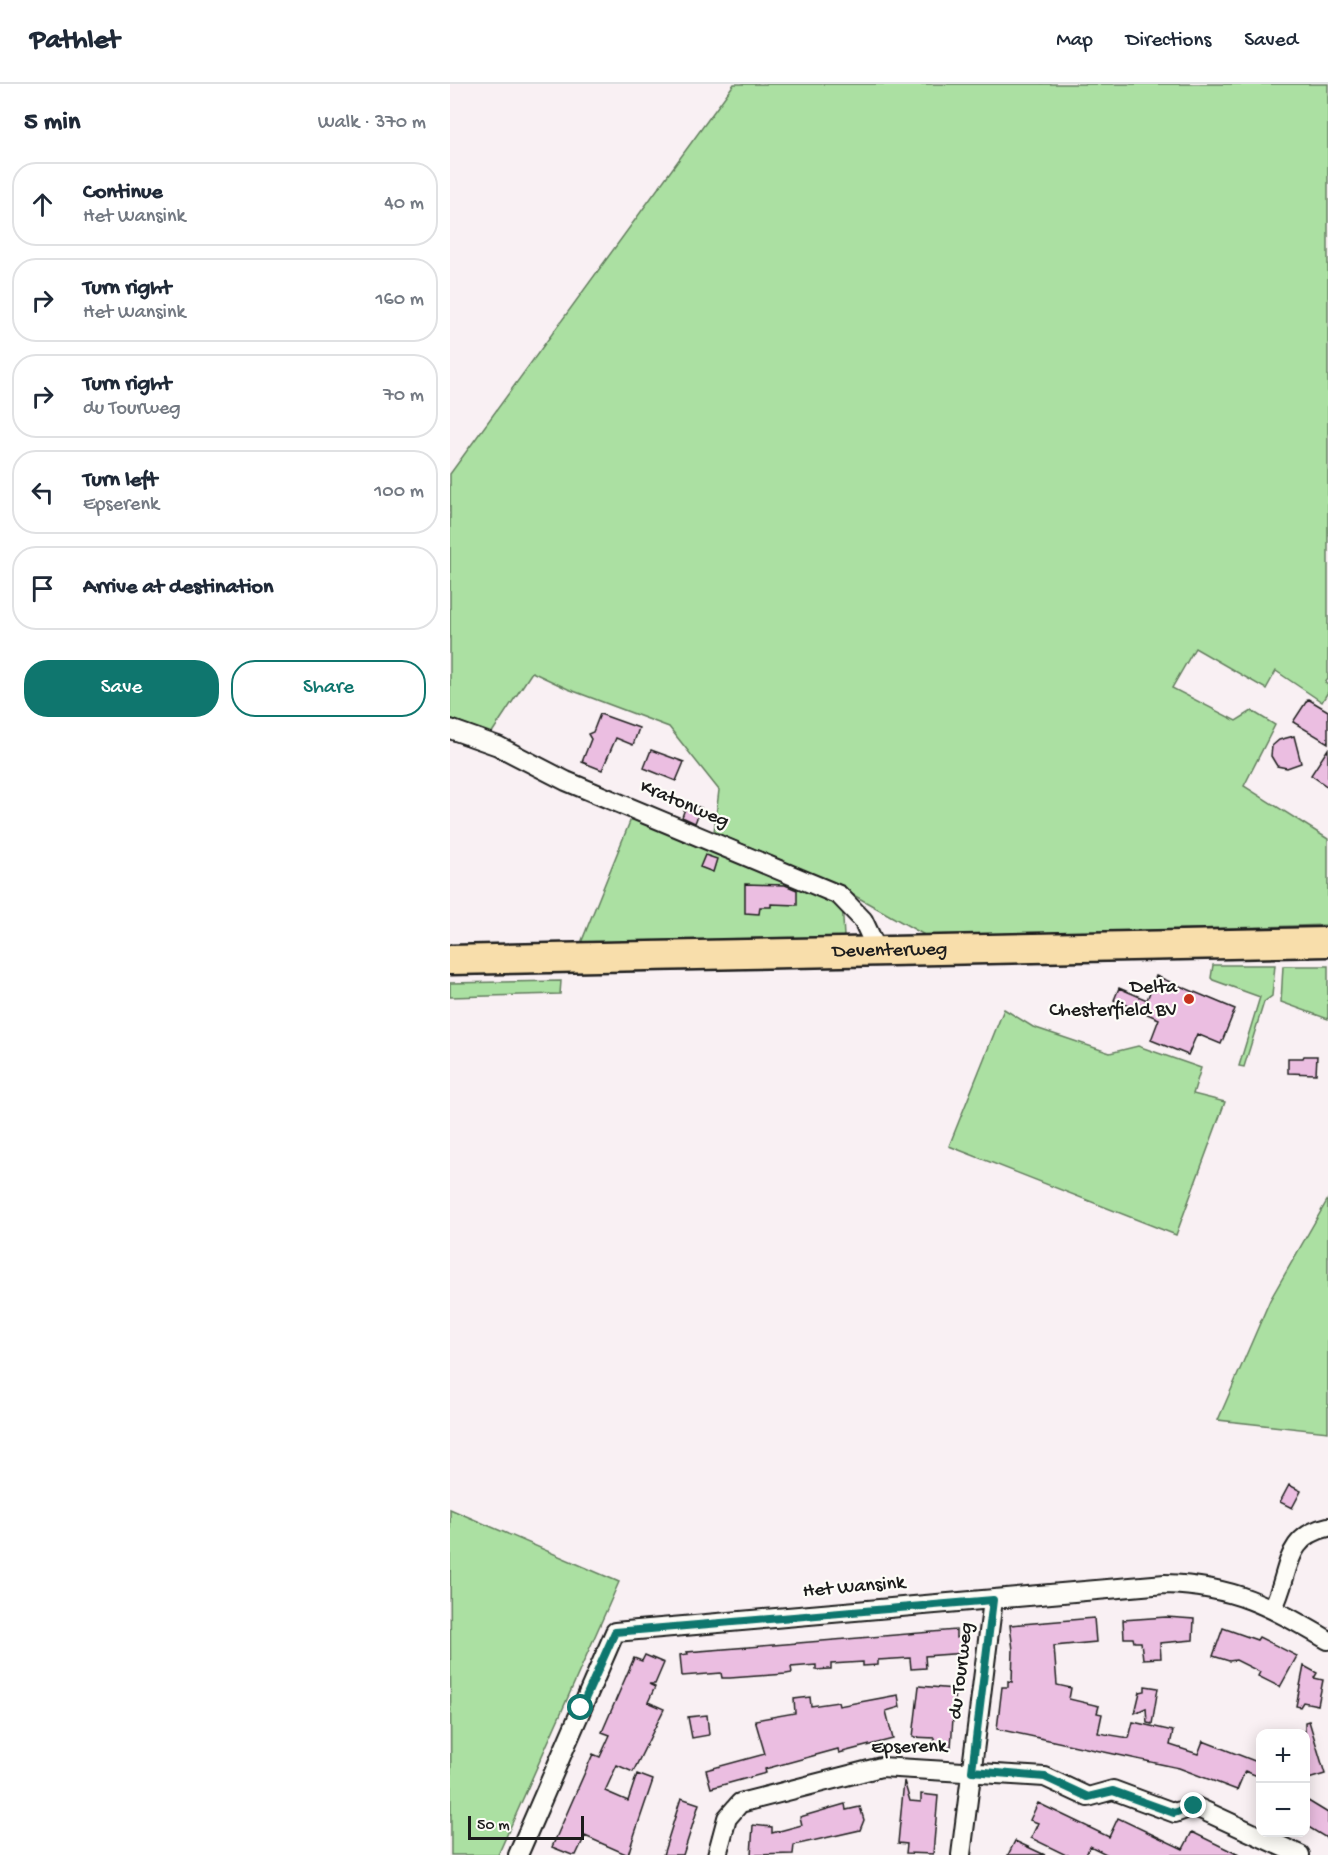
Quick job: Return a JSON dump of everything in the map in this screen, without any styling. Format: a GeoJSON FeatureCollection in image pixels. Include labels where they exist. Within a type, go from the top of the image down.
{"type":"FeatureCollection","features":[{"type":"Feature","properties":{"kind":"main road","name":"Deventerweg"},"geometry":{"type":"LineString","coordinates":[[450,960],[1328,942]]}},
{"type":"Feature","properties":{"kind":"street","name":"Kratonweg"},"geometry":{"type":"LineString","coordinates":[[450,729],[498,746],[566,781],[839,895],[863,920],[877,950]]}},
{"type":"Feature","properties":{"kind":"street"},"geometry":{"type":"LineString","coordinates":[[1273,1608],[1297,1543],[1309,1532],[1328,1527]]}},
{"type":"Feature","properties":{"kind":"street","name":"Het Wansink"},"geometry":{"type":"LineString","coordinates":[[518,1855],[615,1632],[1174,1584],[1194,1585],[1247,1596],[1273,1608],[1328,1640]]}},
{"type":"Feature","properties":{"kind":"street","name":"du Tourweg"},"geometry":{"type":"LineString","coordinates":[[961,1855],[993,1600]]}},
{"type":"Feature","properties":{"kind":"street","name":"Epserenk"},"geometry":{"type":"LineString","coordinates":[[717,1855],[727,1818],[740,1803],[881,1767],[1045,1777],[1088,1797],[1113,1791],[1174,1813],[1194,1806],[1300,1855]]}},
{"type":"Feature","properties":{"kind":"green space"},"geometry":{"type":"Polygon","coordinates":[[[734,84],[1328,84],[1328,679],[1325,683],[1328,685],[1328,692],[1322,702],[1276,671],[1266,689],[1195,648],[1172,688],[1236,721],[1252,711],[1275,725],[1244,786],[1328,839],[1328,925],[928,937],[825,879],[714,832],[719,790],[669,727],[568,689],[532,672],[491,734],[450,718],[450,474],[734,84]]]}},
{"type":"Feature","properties":{"kind":"green space"},"geometry":{"type":"Polygon","coordinates":[[[633,814],[842,900],[844,937],[581,943],[633,814]]]}},
{"type":"Feature","properties":{"kind":"green space"},"geometry":{"type":"Polygon","coordinates":[[[1213,965],[1275,965],[1272,996],[1264,1002],[1244,1067],[1239,1066],[1260,997],[1213,980],[1211,978],[1213,965]]]}},
{"type":"Feature","properties":{"kind":"green space"},"geometry":{"type":"Polygon","coordinates":[[[1283,966],[1328,966],[1328,1019],[1281,1002],[1283,966]]]}},
{"type":"Feature","properties":{"kind":"green space"},"geometry":{"type":"Polygon","coordinates":[[[561,981],[560,994],[450,997],[450,983],[561,981]]]}},
{"type":"Feature","properties":{"kind":"green space"},"geometry":{"type":"Polygon","coordinates":[[[1004,1009],[1033,1027],[1110,1053],[1138,1046],[1201,1068],[1193,1094],[1225,1102],[1176,1235],[949,1146],[1004,1009]]]}},
{"type":"Feature","properties":{"kind":"green space"},"geometry":{"type":"Polygon","coordinates":[[[1328,1199],[1328,1432],[1218,1420],[1270,1300],[1328,1199]]]}},
{"type":"Feature","properties":{"kind":"green space"},"geometry":{"type":"Polygon","coordinates":[[[450,1509],[619,1582],[498,1855],[451,1855],[450,1509]]]}},
{"type":"Feature","properties":{"kind":"building"},"geometry":{"type":"Polygon","coordinates":[[[1308,699],[1328,711],[1328,743],[1293,722],[1308,699]]]}},
{"type":"Feature","properties":{"kind":"building"},"geometry":{"type":"Polygon","coordinates":[[[600,714],[639,728],[633,745],[616,738],[602,770],[582,762],[591,739],[588,734],[593,732],[600,714]]]}},
{"type":"Feature","properties":{"kind":"building"},"geometry":{"type":"Polygon","coordinates":[[[1294,736],[1301,763],[1287,768],[1277,766],[1271,756],[1272,746],[1279,740],[1294,736]]]}},
{"type":"Feature","properties":{"kind":"building"},"geometry":{"type":"Polygon","coordinates":[[[1328,749],[1328,787],[1311,775],[1328,749]]]}},
{"type":"Feature","properties":{"kind":"building"},"geometry":{"type":"Polygon","coordinates":[[[651,750],[684,762],[676,781],[644,768],[651,750]]]}},
{"type":"Feature","properties":{"kind":"building"},"geometry":{"type":"Polygon","coordinates":[[[687,803],[701,808],[695,823],[682,817],[687,803]]]}},
{"type":"Feature","properties":{"kind":"building"},"geometry":{"type":"Polygon","coordinates":[[[705,855],[717,859],[713,872],[700,867],[705,855]]]}},
{"type":"Feature","properties":{"kind":"building"},"geometry":{"type":"Polygon","coordinates":[[[745,884],[785,885],[797,890],[797,905],[771,904],[771,907],[760,907],[759,914],[745,913],[745,884]]]}},
{"type":"Feature","properties":{"kind":"building"},"geometry":{"type":"Polygon","coordinates":[[[1156,976],[1235,1009],[1221,1044],[1197,1034],[1188,1055],[1151,1040],[1159,1019],[1114,1000],[1119,988],[1147,1000],[1156,976]]]}},
{"type":"Feature","properties":{"kind":"building"},"geometry":{"type":"Polygon","coordinates":[[[1304,1056],[1317,1056],[1316,1074],[1288,1073],[1288,1058],[1303,1058],[1304,1056]]]}},
{"type":"Feature","properties":{"kind":"building"},"geometry":{"type":"Polygon","coordinates":[[[1289,1485],[1301,1491],[1292,1508],[1280,1502],[1289,1485]]]}},
{"type":"Feature","properties":{"kind":"building"},"geometry":{"type":"Polygon","coordinates":[[[1166,1617],[1194,1619],[1193,1640],[1160,1643],[1161,1658],[1143,1659],[1141,1642],[1134,1642],[1133,1638],[1124,1638],[1123,1620],[1166,1617]]]}},
{"type":"Feature","properties":{"kind":"building"},"geometry":{"type":"Polygon","coordinates":[[[1094,1618],[1096,1642],[1054,1646],[1057,1685],[1071,1688],[1069,1699],[1099,1706],[1097,1713],[1102,1714],[1098,1733],[1129,1738],[1133,1722],[1173,1731],[1170,1745],[1198,1754],[1203,1741],[1256,1761],[1256,1775],[1245,1771],[1237,1790],[1179,1768],[997,1729],[1002,1687],[1008,1687],[1008,1681],[1012,1682],[1013,1650],[1010,1625],[1094,1618]]]}},
{"type":"Feature","properties":{"kind":"building"},"geometry":{"type":"Polygon","coordinates":[[[1223,1628],[1257,1640],[1259,1637],[1297,1656],[1280,1687],[1258,1676],[1260,1672],[1236,1660],[1229,1661],[1213,1656],[1223,1628]]]}},
{"type":"Feature","properties":{"kind":"building"},"geometry":{"type":"Polygon","coordinates":[[[956,1630],[956,1638],[964,1637],[965,1653],[925,1656],[926,1668],[911,1669],[910,1658],[878,1660],[878,1665],[863,1666],[863,1662],[831,1664],[831,1669],[816,1670],[816,1665],[791,1667],[792,1673],[786,1674],[730,1678],[722,1678],[721,1673],[682,1676],[680,1655],[688,1654],[687,1652],[956,1630]]]}},
{"type":"Feature","properties":{"kind":"building"},"geometry":{"type":"Polygon","coordinates":[[[645,1655],[664,1663],[655,1684],[649,1684],[655,1687],[648,1702],[664,1709],[633,1772],[617,1765],[605,1791],[628,1801],[637,1774],[653,1780],[628,1855],[585,1836],[576,1855],[552,1847],[593,1754],[600,1757],[610,1735],[602,1732],[634,1658],[642,1661],[645,1655]]]}},
{"type":"Feature","properties":{"kind":"building"},"geometry":{"type":"Polygon","coordinates":[[[1304,1666],[1317,1673],[1314,1678],[1323,1680],[1318,1705],[1303,1702],[1300,1707],[1296,1706],[1304,1666]]]}},
{"type":"Feature","properties":{"kind":"building"},"geometry":{"type":"Polygon","coordinates":[[[919,1686],[955,1689],[951,1748],[934,1746],[934,1738],[913,1737],[919,1686]]]}},
{"type":"Feature","properties":{"kind":"building"},"geometry":{"type":"Polygon","coordinates":[[[1145,1686],[1158,1688],[1152,1724],[1147,1723],[1146,1708],[1135,1713],[1140,1692],[1145,1691],[1145,1686]]]}},
{"type":"Feature","properties":{"kind":"building"},"geometry":{"type":"Polygon","coordinates":[[[898,1695],[900,1707],[886,1711],[893,1739],[839,1753],[838,1749],[765,1769],[766,1773],[711,1788],[706,1770],[765,1754],[755,1720],[795,1713],[794,1699],[810,1697],[811,1706],[838,1702],[839,1706],[898,1695]]]}},
{"type":"Feature","properties":{"kind":"building"},"geometry":{"type":"Polygon","coordinates":[[[707,1715],[709,1735],[692,1738],[688,1717],[707,1715]]]}},
{"type":"Feature","properties":{"kind":"building"},"geometry":{"type":"Polygon","coordinates":[[[1309,1721],[1325,1774],[1310,1778],[1310,1729],[1305,1729],[1305,1722],[1309,1721]]]}},
{"type":"Feature","properties":{"kind":"building"},"geometry":{"type":"Polygon","coordinates":[[[904,1781],[910,1801],[921,1802],[921,1794],[938,1796],[933,1854],[906,1853],[907,1844],[898,1843],[904,1781]]]}},
{"type":"Feature","properties":{"kind":"building"},"geometry":{"type":"Polygon","coordinates":[[[681,1798],[699,1804],[691,1830],[683,1855],[663,1855],[681,1798]]]}},
{"type":"Feature","properties":{"kind":"building"},"geometry":{"type":"Polygon","coordinates":[[[1310,1802],[1328,1813],[1328,1839],[1310,1828],[1310,1802]]]}},
{"type":"Feature","properties":{"kind":"building"},"geometry":{"type":"Polygon","coordinates":[[[1038,1803],[1109,1837],[1118,1818],[1183,1849],[1192,1832],[1239,1855],[1108,1855],[1090,1846],[1086,1855],[1066,1855],[1031,1838],[1038,1823],[1030,1820],[1038,1803]]]}},
{"type":"Feature","properties":{"kind":"building"},"geometry":{"type":"Polygon","coordinates":[[[845,1804],[846,1810],[860,1807],[864,1820],[860,1830],[794,1845],[793,1854],[751,1855],[753,1825],[772,1827],[772,1833],[802,1825],[800,1817],[845,1804]]]}},
{"type":"Feature","properties":{"kind":"building"},"geometry":{"type":"Polygon","coordinates":[[[1015,1841],[1045,1855],[1008,1855],[1015,1841]]]}},
{"type":"Feature","properties":{"kind":"place","name":"Delta Chesterfield BV"},"geometry":{"type":"Point","coordinates":[1189,999]}},
{"type":"Feature","properties":{"kind":"route"},"geometry":{"type":"LineString","coordinates":[[581,1708],[615,1632],[640,1628],[993,1600],[972,1771],[1045,1777],[1088,1797],[1113,1791],[1174,1813],[1194,1806]]}}]}
